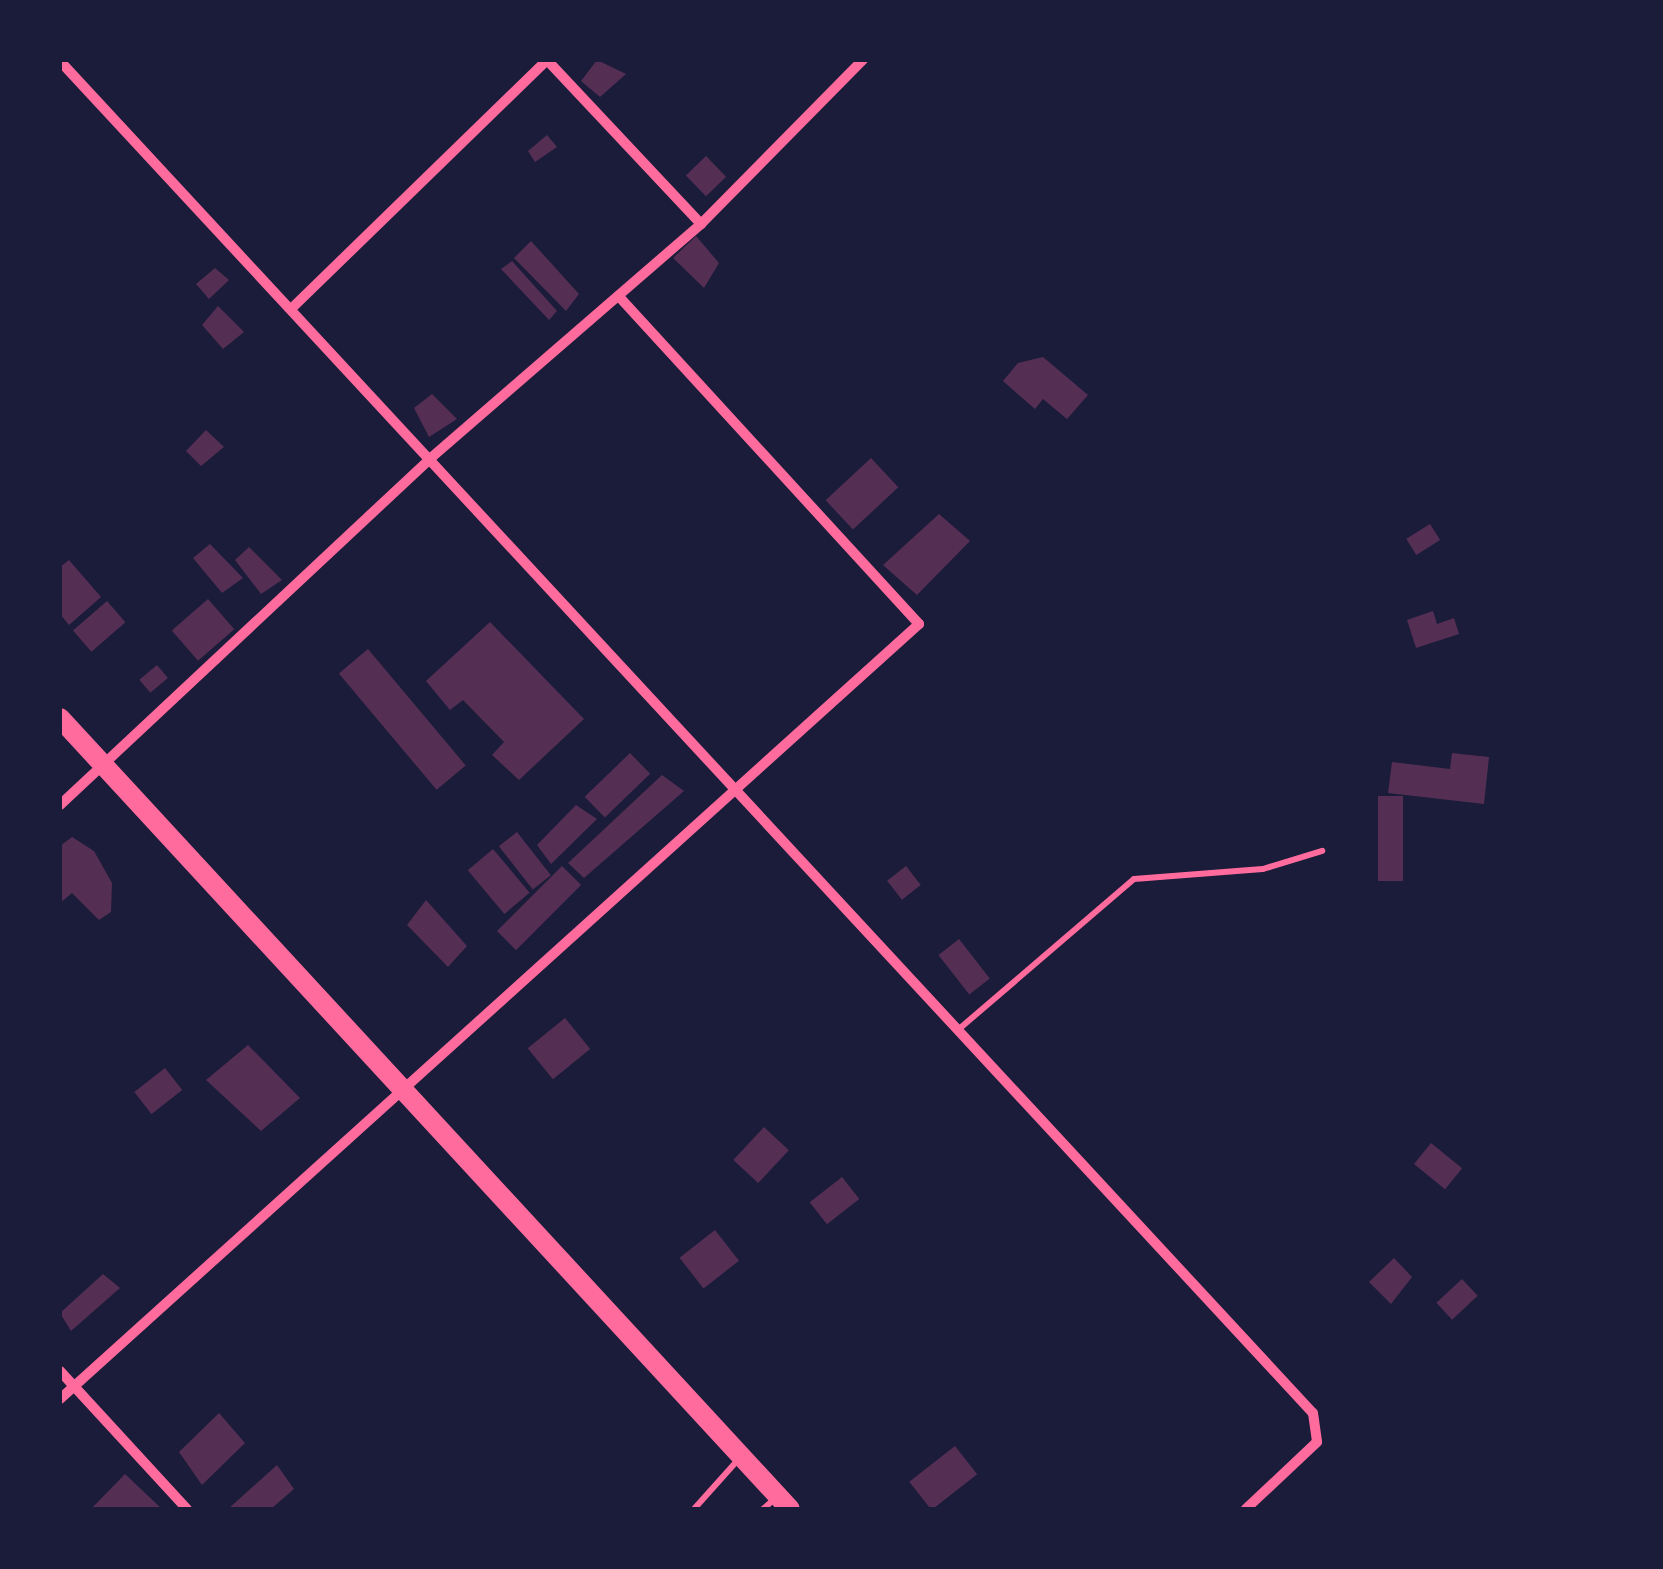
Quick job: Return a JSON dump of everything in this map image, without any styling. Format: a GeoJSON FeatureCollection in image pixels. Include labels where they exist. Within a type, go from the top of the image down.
{"type":"FeatureCollection","features":[{"type":"Feature","properties":{"kind":"highway"},"geometry":{"type":"LineString","coordinates":[[60,718],[406,1086],[741,1456],[777,1505]]}},
{"type":"Feature","properties":{"kind":"street"},"geometry":{"type":"LineString","coordinates":[[290,309],[547,60],[701,224]]}},
{"type":"Feature","properties":{"kind":"street"},"geometry":{"type":"LineString","coordinates":[[60,804],[432,457],[701,224],[863,60]]}},
{"type":"Feature","properties":{"kind":"street"},"geometry":{"type":"LineString","coordinates":[[60,61],[432,457],[959,1029],[1321,1431],[1246,1509]]}},
{"type":"Feature","properties":{"kind":"street"},"geometry":{"type":"LineString","coordinates":[[60,1398],[739,790],[920,619],[618,296]]}},
{"type":"Feature","properties":{"kind":"street"},"geometry":{"type":"LineString","coordinates":[[60,1371],[187,1509]]}},
{"type":"Feature","properties":{"kind":"lane"},"geometry":{"type":"LineString","coordinates":[[959,1029],[1134,878],[1263,869],[1322,851]]}},
{"type":"Feature","properties":{"kind":"lane"},"geometry":{"type":"LineString","coordinates":[[694,1509],[741,1456]]}},
{"type":"Feature","properties":{"kind":"building"},"geometry":{"type":"Polygon","coordinates":[[[597,60],[626,74],[600,97],[581,81],[597,60]]]}},
{"type":"Feature","properties":{"kind":"building"},"geometry":{"type":"Polygon","coordinates":[[[547,135],[557,147],[535,162],[528,151],[547,135]]]}},
{"type":"Feature","properties":{"kind":"building"},"geometry":{"type":"Polygon","coordinates":[[[706,156],[726,177],[706,196],[686,175],[706,156]]]}},
{"type":"Feature","properties":{"kind":"building"},"geometry":{"type":"Polygon","coordinates":[[[696,236],[719,263],[704,288],[673,258],[696,236]]]}},
{"type":"Feature","properties":{"kind":"building"},"geometry":{"type":"Polygon","coordinates":[[[531,241],[579,294],[566,311],[514,258],[531,241]]]}},
{"type":"Feature","properties":{"kind":"building"},"geometry":{"type":"Polygon","coordinates":[[[512,261],[557,311],[549,320],[501,269],[512,261]]]}},
{"type":"Feature","properties":{"kind":"building"},"geometry":{"type":"Polygon","coordinates":[[[215,268],[229,280],[209,299],[196,284],[215,268]]]}},
{"type":"Feature","properties":{"kind":"building"},"geometry":{"type":"Polygon","coordinates":[[[218,306],[244,332],[223,349],[202,325],[218,306]]]}},
{"type":"Feature","properties":{"kind":"building"},"geometry":{"type":"Polygon","coordinates":[[[1043,357],[1088,395],[1067,419],[1043,399],[1035,409],[1003,381],[1018,363],[1043,357]]]}},
{"type":"Feature","properties":{"kind":"building"},"geometry":{"type":"Polygon","coordinates":[[[432,394],[457,419],[429,437],[414,408],[432,394]]]}},
{"type":"Feature","properties":{"kind":"building"},"geometry":{"type":"Polygon","coordinates":[[[206,430],[224,447],[201,466],[186,451],[206,430]]]}},
{"type":"Feature","properties":{"kind":"building"},"geometry":{"type":"Polygon","coordinates":[[[871,458],[898,487],[853,530],[826,500],[871,458]]]}},
{"type":"Feature","properties":{"kind":"building"},"geometry":{"type":"Polygon","coordinates":[[[939,514],[970,541],[917,595],[883,565],[939,514]]]}},
{"type":"Feature","properties":{"kind":"building"},"geometry":{"type":"Polygon","coordinates":[[[1430,524],[1440,540],[1416,555],[1406,539],[1430,524]]]}},
{"type":"Feature","properties":{"kind":"building"},"geometry":{"type":"Polygon","coordinates":[[[210,544],[243,578],[222,593],[193,558],[210,544]]]}},
{"type":"Feature","properties":{"kind":"building"},"geometry":{"type":"Polygon","coordinates":[[[249,547],[282,580],[261,594],[235,560],[249,547]]]}},
{"type":"Feature","properties":{"kind":"building"},"geometry":{"type":"Polygon","coordinates":[[[69,560],[101,597],[69,625],[60,614],[60,567],[69,560]]]}},
{"type":"Feature","properties":{"kind":"building"},"geometry":{"type":"Polygon","coordinates":[[[208,599],[234,629],[198,661],[172,630],[208,599]]]}},
{"type":"Feature","properties":{"kind":"building"},"geometry":{"type":"Polygon","coordinates":[[[107,601],[125,622],[91,652],[73,631],[107,601]]]}},
{"type":"Feature","properties":{"kind":"building"},"geometry":{"type":"Polygon","coordinates":[[[1433,611],[1437,624],[1454,618],[1459,634],[1416,648],[1407,620],[1433,611]]]}},
{"type":"Feature","properties":{"kind":"building"},"geometry":{"type":"Polygon","coordinates":[[[490,622],[584,719],[519,780],[492,755],[504,742],[463,700],[450,710],[426,681],[490,622]]]}},
{"type":"Feature","properties":{"kind":"building"},"geometry":{"type":"Polygon","coordinates":[[[368,649],[466,765],[437,790],[339,673],[368,649]]]}},
{"type":"Feature","properties":{"kind":"building"},"geometry":{"type":"Polygon","coordinates":[[[157,665],[168,678],[150,693],[139,680],[157,665]]]}},
{"type":"Feature","properties":{"kind":"building"},"geometry":{"type":"Polygon","coordinates":[[[630,753],[650,774],[605,818],[585,797],[630,753]]]}},
{"type":"Feature","properties":{"kind":"building"},"geometry":{"type":"Polygon","coordinates":[[[1452,753],[1489,757],[1484,804],[1388,793],[1392,762],[1450,769],[1452,753]]]}},
{"type":"Feature","properties":{"kind":"building"},"geometry":{"type":"Polygon","coordinates":[[[662,775],[684,791],[584,878],[568,863],[662,775]]]}},
{"type":"Feature","properties":{"kind":"building"},"geometry":{"type":"Polygon","coordinates":[[[1378,796],[1403,796],[1403,881],[1378,881],[1378,796]]]}},
{"type":"Feature","properties":{"kind":"building"},"geometry":{"type":"Polygon","coordinates":[[[576,805],[597,819],[551,864],[537,845],[576,805]]]}},
{"type":"Feature","properties":{"kind":"building"},"geometry":{"type":"Polygon","coordinates":[[[517,832],[551,875],[533,890],[499,846],[517,832]]]}},
{"type":"Feature","properties":{"kind":"building"},"geometry":{"type":"Polygon","coordinates":[[[72,837],[94,851],[112,883],[111,912],[99,920],[72,893],[60,903],[60,846],[72,837]]]}},
{"type":"Feature","properties":{"kind":"building"},"geometry":{"type":"Polygon","coordinates":[[[493,849],[530,893],[504,914],[468,870],[493,849]]]}},
{"type":"Feature","properties":{"kind":"building"},"geometry":{"type":"Polygon","coordinates":[[[562,866],[581,885],[516,950],[497,931],[562,866]]]}},
{"type":"Feature","properties":{"kind":"building"},"geometry":{"type":"Polygon","coordinates":[[[906,866],[921,885],[902,900],[887,881],[906,866]]]}},
{"type":"Feature","properties":{"kind":"building"},"geometry":{"type":"Polygon","coordinates":[[[426,900],[467,946],[448,967],[407,925],[426,900]]]}},
{"type":"Feature","properties":{"kind":"building"},"geometry":{"type":"Polygon","coordinates":[[[959,939],[990,978],[969,994],[939,955],[959,939]]]}},
{"type":"Feature","properties":{"kind":"building"},"geometry":{"type":"Polygon","coordinates":[[[565,1018],[590,1049],[553,1079],[528,1048],[565,1018]]]}},
{"type":"Feature","properties":{"kind":"building"},"geometry":{"type":"Polygon","coordinates":[[[248,1045],[300,1098],[261,1131],[206,1080],[248,1045]]]}},
{"type":"Feature","properties":{"kind":"building"},"geometry":{"type":"Polygon","coordinates":[[[165,1068],[182,1090],[152,1114],[134,1092],[165,1068]]]}},
{"type":"Feature","properties":{"kind":"building"},"geometry":{"type":"Polygon","coordinates":[[[764,1127],[789,1150],[758,1183],[733,1160],[764,1127]]]}},
{"type":"Feature","properties":{"kind":"building"},"geometry":{"type":"Polygon","coordinates":[[[1431,1143],[1462,1168],[1445,1189],[1414,1164],[1431,1143]]]}},
{"type":"Feature","properties":{"kind":"building"},"geometry":{"type":"Polygon","coordinates":[[[842,1177],[859,1199],[827,1224],[810,1202],[842,1177]]]}},
{"type":"Feature","properties":{"kind":"building"},"geometry":{"type":"Polygon","coordinates":[[[715,1230],[739,1261],[704,1288],[680,1258],[715,1230]]]}},
{"type":"Feature","properties":{"kind":"building"},"geometry":{"type":"Polygon","coordinates":[[[1394,1258],[1412,1277],[1391,1304],[1369,1282],[1394,1258]]]}},
{"type":"Feature","properties":{"kind":"building"},"geometry":{"type":"Polygon","coordinates":[[[103,1274],[120,1288],[71,1331],[60,1313],[103,1274]]]}},
{"type":"Feature","properties":{"kind":"building"},"geometry":{"type":"Polygon","coordinates":[[[1462,1279],[1478,1296],[1452,1320],[1436,1303],[1462,1279]]]}},
{"type":"Feature","properties":{"kind":"building"},"geometry":{"type":"Polygon","coordinates":[[[219,1413],[245,1443],[202,1485],[179,1452],[219,1413]]]}},
{"type":"Feature","properties":{"kind":"building"},"geometry":{"type":"Polygon","coordinates":[[[955,1446],[977,1474],[933,1509],[909,1482],[955,1446]]]}},
{"type":"Feature","properties":{"kind":"building"},"geometry":{"type":"Polygon","coordinates":[[[277,1465],[294,1489],[271,1509],[228,1509],[277,1465]]]}},
{"type":"Feature","properties":{"kind":"building"},"geometry":{"type":"Polygon","coordinates":[[[125,1474],[162,1509],[91,1509],[125,1474]]]}}]}
